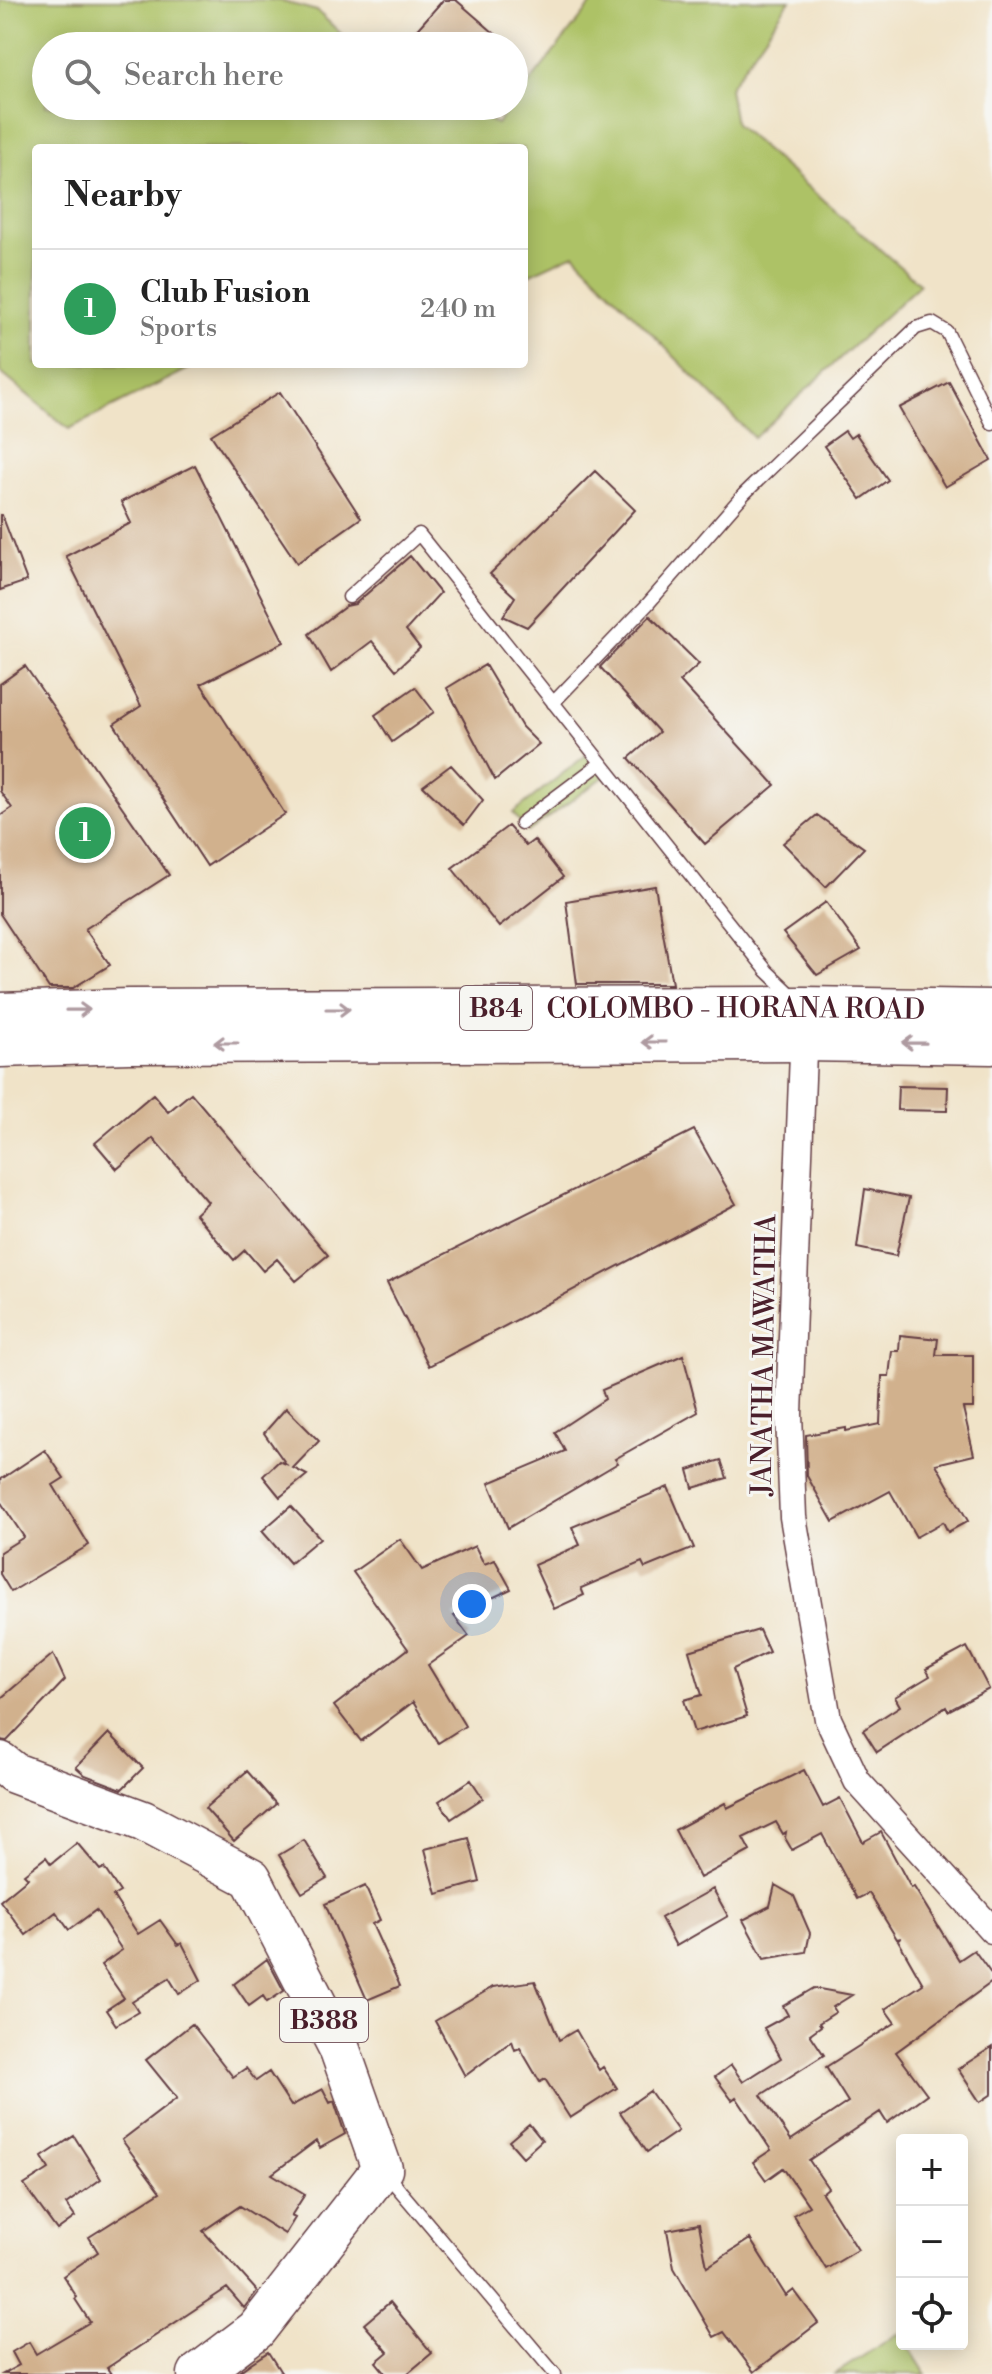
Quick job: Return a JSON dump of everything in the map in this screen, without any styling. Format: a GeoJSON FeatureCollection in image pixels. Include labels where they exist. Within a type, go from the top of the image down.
{"type":"FeatureCollection","features":[{"type":"Feature","properties":{"kind":"main road","name":"COLOMBO - HORANA ROAD"},"geometry":{"type":"LineString","coordinates":[[0,1013],[269,1026],[804,1024],[992,1010]]}},
{"type":"Feature","properties":{"kind":"main road","name":"COLOMBO - HORANA ROAD"},"geometry":{"type":"LineString","coordinates":[[804,1024],[992,1044]]}},
{"type":"Feature","properties":{"kind":"main road","name":"COLOMBO - HORANA ROAD"},"geometry":{"type":"LineString","coordinates":[[0,1047],[269,1026]]}},
{"type":"Feature","properties":{"kind":"main road","name":"B388"},"geometry":{"type":"LineString","coordinates":[[5,1773],[143,1821],[251,1878],[340,2050],[382,2169]]}},
{"type":"Feature","properties":{"kind":"main road"},"geometry":{"type":"LineString","coordinates":[[198,2374],[256,2330],[382,2169]]}},
{"type":"Feature","properties":{"kind":"street","name":"JANATHA MAWATHA"},"geometry":{"type":"LineString","coordinates":[[804,1024],[789,1414],[793,1517],[828,1719],[857,1781],[992,1930]]}},
{"type":"Feature","properties":{"kind":"lane"},"geometry":{"type":"LineString","coordinates":[[553,703],[647,605],[744,494],[916,328],[932,323],[947,332],[992,423]]}},
{"type":"Feature","properties":{"kind":"lane"},"geometry":{"type":"LineString","coordinates":[[349,597],[419,534],[767,971],[804,1024]]}},
{"type":"Feature","properties":{"kind":"lane"},"geometry":{"type":"LineString","coordinates":[[521,823],[601,763]]}},
{"type":"Feature","properties":{"kind":"lane"},"geometry":{"type":"LineString","coordinates":[[382,2169],[555,2374]]}},
{"type":"Feature","properties":{"kind":"green space"},"geometry":{"type":"Polygon","coordinates":[[[0,0],[277,0],[317,11],[339,32],[32,32],[32,120],[488,120],[497,124],[500,120],[528,120],[528,85],[595,0],[790,0],[729,88],[735,124],[920,284],[754,438],[574,254],[528,275],[528,144],[32,144],[32,368],[190,368],[69,429],[0,372],[0,0]]]}},
{"type":"Feature","properties":{"kind":"green space"},"geometry":{"type":"Polygon","coordinates":[[[586,755],[605,776],[528,832],[513,813],[586,755]]]}},
{"type":"Feature","properties":{"kind":"green space"},"geometry":{"type":"Polygon","coordinates":[[[896,2335],[896,2350],[911,2350],[926,2374],[835,2374],[896,2335]]]}},
{"type":"Feature","properties":{"kind":"building"},"geometry":{"type":"Polygon","coordinates":[[[443,0],[456,0],[493,32],[415,32],[443,0]]]}},
{"type":"Feature","properties":{"kind":"building"},"geometry":{"type":"Polygon","coordinates":[[[949,382],[991,460],[945,487],[899,408],[949,382]]]}},
{"type":"Feature","properties":{"kind":"building"},"geometry":{"type":"Polygon","coordinates":[[[280,392],[361,518],[297,563],[211,435],[280,392]]]}},
{"type":"Feature","properties":{"kind":"building"},"geometry":{"type":"Polygon","coordinates":[[[845,431],[850,438],[856,434],[888,480],[861,499],[824,446],[845,431]]]}},
{"type":"Feature","properties":{"kind":"building"},"geometry":{"type":"Polygon","coordinates":[[[195,465],[284,642],[201,684],[285,814],[207,866],[114,724],[141,706],[66,556],[131,523],[121,502],[195,465]]]}},
{"type":"Feature","properties":{"kind":"building"},"geometry":{"type":"Polygon","coordinates":[[[595,471],[635,510],[527,627],[503,616],[515,597],[490,574],[595,471]]]}},
{"type":"Feature","properties":{"kind":"building"},"geometry":{"type":"Polygon","coordinates":[[[0,515],[27,581],[0,590],[0,515]]]}},
{"type":"Feature","properties":{"kind":"building"},"geometry":{"type":"Polygon","coordinates":[[[410,556],[440,593],[406,630],[420,648],[396,670],[372,641],[331,672],[309,634],[346,606],[355,604],[410,556]]]}},
{"type":"Feature","properties":{"kind":"building"},"geometry":{"type":"Polygon","coordinates":[[[650,616],[699,664],[680,681],[775,785],[705,844],[629,758],[659,732],[600,667],[650,616]]]}},
{"type":"Feature","properties":{"kind":"building"},"geometry":{"type":"Polygon","coordinates":[[[485,665],[522,727],[539,744],[495,780],[447,688],[485,665]]]}},
{"type":"Feature","properties":{"kind":"building"},"geometry":{"type":"Polygon","coordinates":[[[25,666],[169,875],[85,929],[110,965],[73,988],[49,988],[0,914],[0,816],[12,808],[0,791],[0,684],[25,666]]]}},
{"type":"Feature","properties":{"kind":"building"},"geometry":{"type":"Polygon","coordinates":[[[415,687],[434,712],[392,742],[375,715],[415,687]]]}},
{"type":"Feature","properties":{"kind":"building"},"geometry":{"type":"Polygon","coordinates":[[[451,765],[483,800],[464,825],[423,786],[451,765]]]}},
{"type":"Feature","properties":{"kind":"building"},"geometry":{"type":"Polygon","coordinates":[[[817,815],[864,848],[826,887],[783,843],[817,815]]]}},
{"type":"Feature","properties":{"kind":"building"},"geometry":{"type":"Polygon","coordinates":[[[508,826],[526,846],[534,840],[563,877],[499,927],[452,868],[508,826]]]}},
{"type":"Feature","properties":{"kind":"building"},"geometry":{"type":"Polygon","coordinates":[[[655,886],[672,984],[577,984],[566,901],[655,886]]]}},
{"type":"Feature","properties":{"kind":"building"},"geometry":{"type":"Polygon","coordinates":[[[826,902],[861,950],[817,975],[783,933],[826,902]]]}},
{"type":"Feature","properties":{"kind":"building"},"geometry":{"type":"Polygon","coordinates":[[[898,1086],[948,1087],[947,1111],[897,1110],[898,1086]]]}},
{"type":"Feature","properties":{"kind":"building"},"geometry":{"type":"Polygon","coordinates":[[[191,1093],[328,1255],[296,1281],[277,1259],[263,1271],[245,1250],[234,1260],[195,1214],[208,1202],[153,1138],[117,1169],[95,1143],[153,1094],[168,1112],[191,1093]]]}},
{"type":"Feature","properties":{"kind":"building"},"geometry":{"type":"Polygon","coordinates":[[[694,1130],[736,1204],[429,1366],[387,1283],[694,1130]]]}},
{"type":"Feature","properties":{"kind":"building"},"geometry":{"type":"Polygon","coordinates":[[[865,1189],[909,1198],[896,1256],[857,1248],[865,1189]]]}},
{"type":"Feature","properties":{"kind":"building"},"geometry":{"type":"Polygon","coordinates":[[[900,1335],[938,1339],[936,1355],[973,1355],[973,1408],[963,1408],[974,1455],[936,1464],[968,1521],[948,1532],[943,1522],[916,1537],[890,1491],[833,1522],[807,1476],[806,1435],[880,1424],[882,1376],[889,1376],[892,1351],[899,1351],[900,1335]]]}},
{"type":"Feature","properties":{"kind":"building"},"geometry":{"type":"Polygon","coordinates":[[[683,1355],[698,1412],[615,1459],[618,1463],[508,1528],[489,1483],[565,1451],[555,1432],[605,1399],[602,1390],[683,1355]]]}},
{"type":"Feature","properties":{"kind":"building"},"geometry":{"type":"Polygon","coordinates":[[[286,1408],[319,1441],[293,1468],[307,1475],[280,1497],[263,1476],[279,1461],[286,1464],[264,1433],[286,1408]]]}},
{"type":"Feature","properties":{"kind":"building"},"geometry":{"type":"Polygon","coordinates":[[[45,1450],[64,1478],[53,1485],[89,1545],[11,1592],[0,1574],[0,1552],[24,1537],[0,1501],[0,1480],[45,1450]]]}},
{"type":"Feature","properties":{"kind":"building"},"geometry":{"type":"Polygon","coordinates":[[[721,1460],[727,1478],[693,1488],[688,1470],[721,1460]]]}},
{"type":"Feature","properties":{"kind":"building"},"geometry":{"type":"Polygon","coordinates":[[[668,1487],[694,1548],[645,1568],[642,1562],[581,1588],[584,1595],[554,1609],[534,1565],[580,1545],[572,1527],[668,1487]]]}},
{"type":"Feature","properties":{"kind":"building"},"geometry":{"type":"Polygon","coordinates":[[[291,1506],[320,1538],[290,1563],[262,1531],[291,1506]]]}},
{"type":"Feature","properties":{"kind":"building"},"geometry":{"type":"Polygon","coordinates":[[[400,1539],[422,1570],[475,1546],[484,1564],[495,1560],[511,1589],[454,1616],[469,1636],[428,1665],[465,1726],[438,1743],[413,1702],[361,1741],[334,1706],[408,1649],[353,1572],[400,1539]]]}},
{"type":"Feature","properties":{"kind":"building"},"geometry":{"type":"Polygon","coordinates":[[[759,1630],[769,1652],[733,1669],[747,1716],[694,1732],[684,1700],[702,1695],[689,1651],[759,1630]]]}},
{"type":"Feature","properties":{"kind":"building"},"geometry":{"type":"Polygon","coordinates":[[[967,1647],[989,1689],[948,1711],[946,1707],[877,1752],[863,1730],[900,1706],[895,1697],[930,1676],[926,1669],[967,1647]]]}},
{"type":"Feature","properties":{"kind":"building"},"geometry":{"type":"Polygon","coordinates":[[[53,1654],[65,1680],[7,1741],[0,1740],[0,1699],[53,1654]]]}},
{"type":"Feature","properties":{"kind":"building"},"geometry":{"type":"Polygon","coordinates":[[[109,1733],[143,1768],[122,1789],[85,1775],[76,1767],[109,1733]]]}},
{"type":"Feature","properties":{"kind":"building"},"geometry":{"type":"Polygon","coordinates":[[[804,1770],[823,1807],[840,1798],[863,1842],[881,1832],[911,1888],[914,1887],[959,1960],[974,1950],[992,1975],[992,1982],[896,2052],[927,2094],[887,2123],[880,2112],[809,2160],[828,2188],[822,2193],[858,2250],[826,2269],[793,2215],[809,2206],[783,2168],[766,2180],[753,2162],[771,2150],[736,2097],[732,2100],[715,2077],[731,2065],[743,2082],[781,2058],[764,2028],[788,2015],[783,2006],[814,1988],[852,1995],[833,2007],[836,2012],[819,2023],[821,2026],[810,2034],[824,2055],[761,2095],[791,2140],[848,2102],[826,2067],[895,2023],[885,2009],[923,1984],[898,1940],[901,1938],[897,1939],[869,1893],[857,1899],[822,1834],[792,1850],[785,1838],[786,1832],[783,1834],[776,1822],[743,1838],[750,1851],[700,1878],[675,1830],[725,1803],[727,1808],[804,1770]]]}},
{"type":"Feature","properties":{"kind":"building"},"geometry":{"type":"Polygon","coordinates":[[[247,1771],[276,1804],[234,1841],[205,1808],[247,1771]]]}},
{"type":"Feature","properties":{"kind":"building"},"geometry":{"type":"Polygon","coordinates":[[[471,1780],[483,1798],[451,1819],[439,1801],[471,1780]]]}},
{"type":"Feature","properties":{"kind":"building"},"geometry":{"type":"Polygon","coordinates":[[[469,1838],[480,1882],[437,1894],[425,1849],[469,1838]]]}},
{"type":"Feature","properties":{"kind":"building"},"geometry":{"type":"Polygon","coordinates":[[[304,1840],[327,1878],[302,1893],[279,1855],[304,1840]]]}},
{"type":"Feature","properties":{"kind":"building"},"geometry":{"type":"Polygon","coordinates":[[[77,1843],[100,1870],[104,1868],[120,1892],[113,1896],[138,1934],[160,1920],[178,1945],[182,1943],[201,1980],[179,1994],[169,1978],[132,2002],[138,2012],[116,2025],[106,2010],[124,1998],[101,1965],[122,1950],[96,1910],[69,1930],[56,1912],[26,1935],[0,1901],[28,1878],[24,1874],[46,1857],[51,1864],[77,1843]]]}},
{"type":"Feature","properties":{"kind":"building"},"geometry":{"type":"Polygon","coordinates":[[[775,1885],[794,1896],[810,1933],[806,1952],[764,1959],[743,1920],[770,1906],[775,1885]]]}},
{"type":"Feature","properties":{"kind":"building"},"geometry":{"type":"Polygon","coordinates":[[[365,1886],[380,1920],[372,1924],[400,1986],[367,2000],[325,1904],[365,1886]]]}},
{"type":"Feature","properties":{"kind":"building"},"geometry":{"type":"Polygon","coordinates":[[[713,1889],[728,1916],[676,1946],[661,1918],[713,1889]]]}},
{"type":"Feature","properties":{"kind":"building"},"geometry":{"type":"Polygon","coordinates":[[[267,1959],[284,1991],[267,2002],[263,1996],[249,2006],[234,1984],[267,1959]]]}},
{"type":"Feature","properties":{"kind":"building"},"geometry":{"type":"Polygon","coordinates":[[[535,1981],[559,2040],[576,2030],[599,2070],[603,2067],[617,2088],[570,2118],[545,2079],[540,2082],[520,2048],[515,2050],[512,2041],[465,2076],[435,2021],[493,1987],[535,1981]]]}},
{"type":"Feature","properties":{"kind":"building"},"geometry":{"type":"Polygon","coordinates":[[[192,2024],[233,2077],[246,2068],[256,2081],[269,2072],[291,2106],[323,2089],[330,2103],[334,2101],[345,2134],[320,2148],[316,2141],[272,2174],[305,2194],[291,2216],[295,2218],[285,2234],[240,2206],[203,2231],[257,2291],[244,2308],[227,2288],[107,2368],[111,2374],[3,2374],[19,2365],[12,2352],[29,2342],[36,2354],[90,2322],[63,2276],[98,2252],[89,2237],[160,2192],[122,2140],[177,2098],[146,2060],[192,2024]]]}},
{"type":"Feature","properties":{"kind":"building"},"geometry":{"type":"Polygon","coordinates":[[[992,2047],[992,2094],[980,2102],[958,2069],[992,2047]]]}},
{"type":"Feature","properties":{"kind":"building"},"geometry":{"type":"Polygon","coordinates":[[[650,2091],[678,2131],[647,2152],[620,2112],[650,2091]]]}},
{"type":"Feature","properties":{"kind":"building"},"geometry":{"type":"Polygon","coordinates":[[[529,2124],[542,2140],[523,2157],[509,2141],[529,2124]]]}},
{"type":"Feature","properties":{"kind":"building"},"geometry":{"type":"Polygon","coordinates":[[[74,2136],[101,2179],[66,2204],[75,2217],[57,2230],[24,2185],[49,2169],[42,2157],[74,2136]]]}},
{"type":"Feature","properties":{"kind":"building"},"geometry":{"type":"Polygon","coordinates":[[[699,2224],[707,2267],[750,2239],[786,2296],[794,2290],[818,2323],[754,2372],[724,2332],[714,2337],[674,2268],[667,2230],[699,2224]]]}},
{"type":"Feature","properties":{"kind":"building"},"geometry":{"type":"Polygon","coordinates":[[[390,2302],[432,2353],[407,2374],[386,2374],[376,2362],[388,2352],[364,2324],[390,2302]]]}},
{"type":"Feature","properties":{"kind":"building"},"geometry":{"type":"Polygon","coordinates":[[[268,2352],[282,2374],[236,2374],[251,2363],[268,2352]]]}},
{"type":"Feature","properties":{"kind":"place","name":"Club Fusion"},"geometry":{"type":"Point","coordinates":[85,833]}}]}
